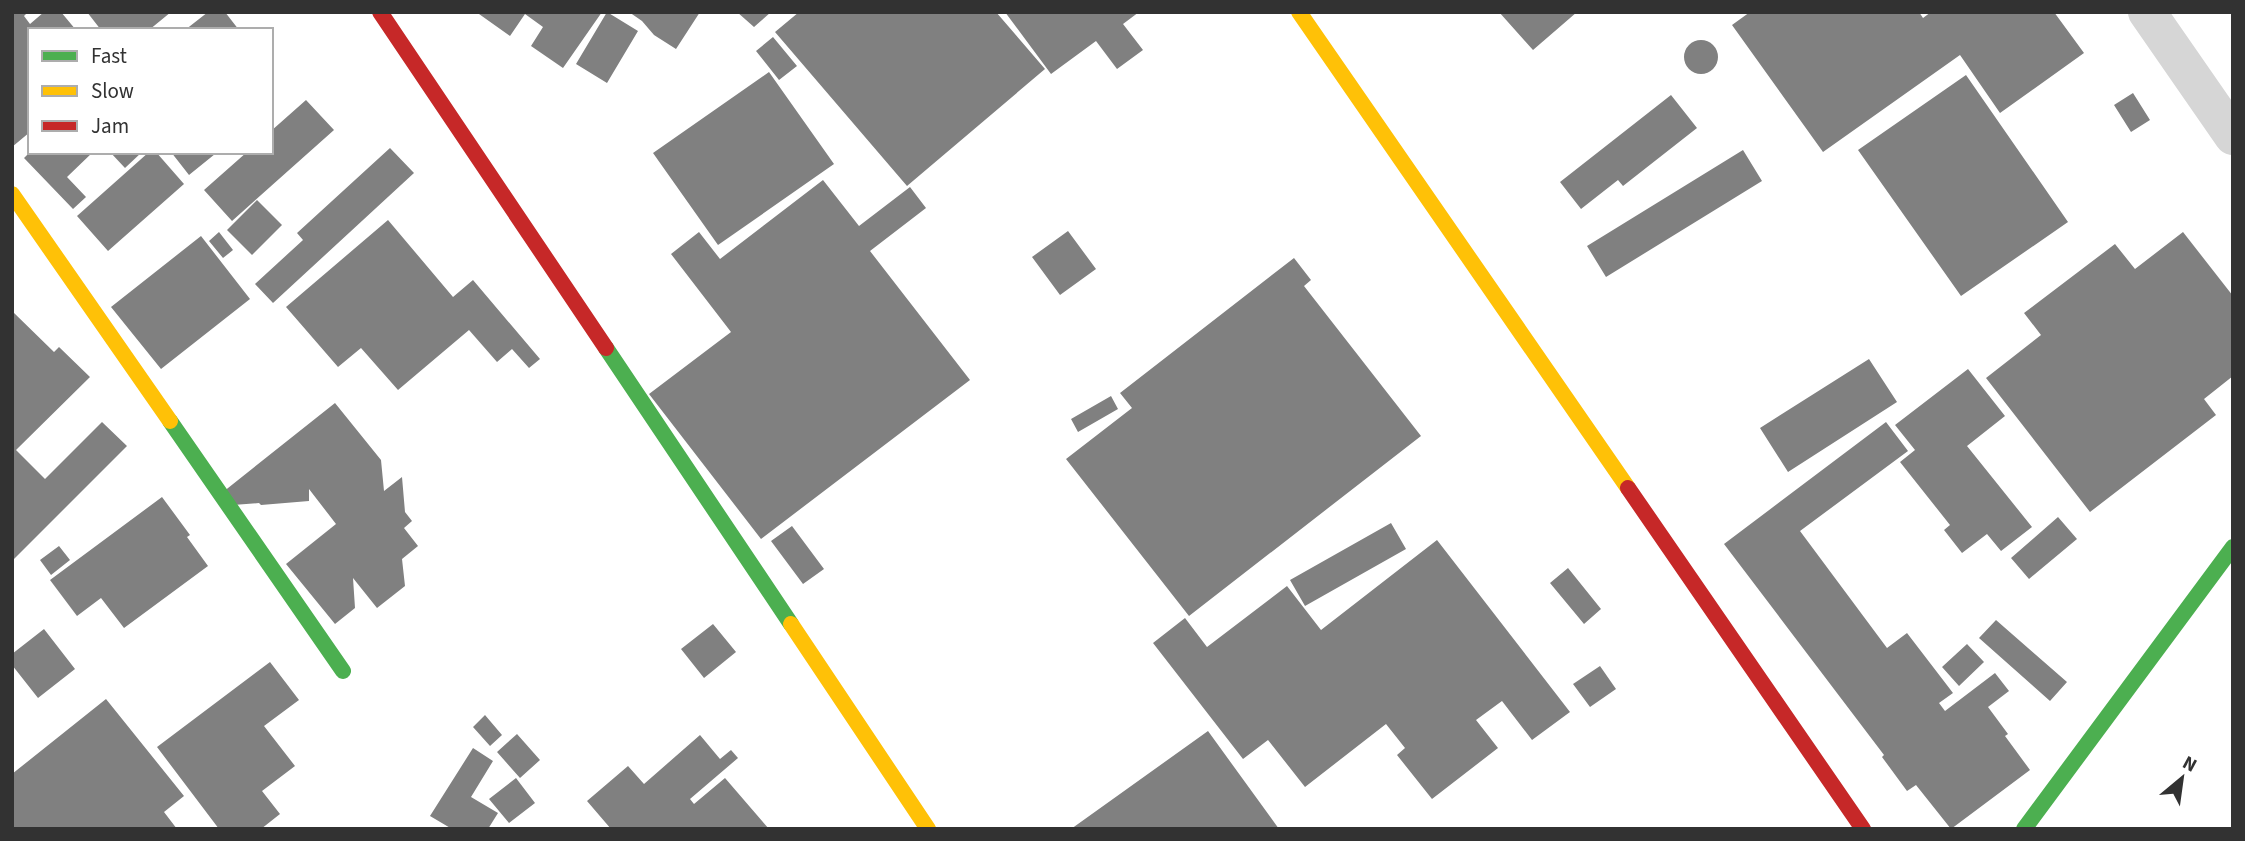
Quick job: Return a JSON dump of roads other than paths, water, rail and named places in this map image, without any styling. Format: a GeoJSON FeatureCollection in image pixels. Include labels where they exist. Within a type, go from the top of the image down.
{"type":"FeatureCollection","features":[{"type":"Feature","properties":{"kind":"street"},"geometry":{"type":"LineString","coordinates":[[380,12],[928,829]]}},
{"type":"Feature","properties":{"kind":"street"},"geometry":{"type":"LineString","coordinates":[[1299,12],[1863,829]]}},
{"type":"Feature","properties":{"kind":"street"},"geometry":{"type":"LineString","coordinates":[[2147,12],[2233,136]]}},
{"type":"Feature","properties":{"kind":"street"},"geometry":{"type":"LineString","coordinates":[[12,194],[343,671]]}},
{"type":"Feature","properties":{"kind":"street"},"geometry":{"type":"LineString","coordinates":[[2024,829],[2233,547]]}}]}
